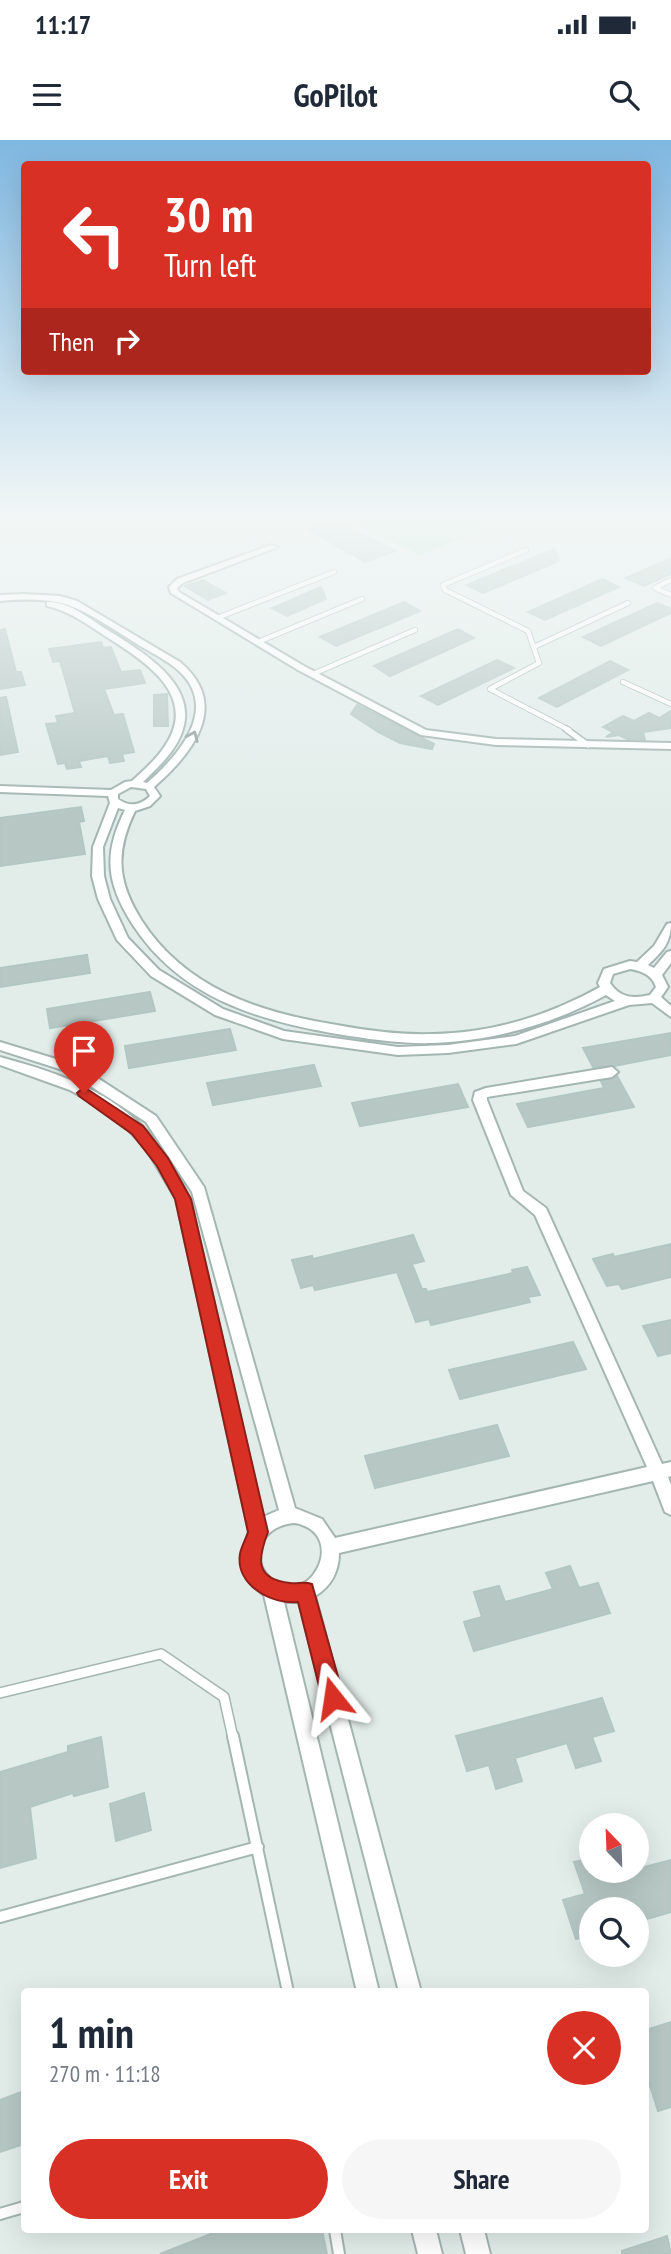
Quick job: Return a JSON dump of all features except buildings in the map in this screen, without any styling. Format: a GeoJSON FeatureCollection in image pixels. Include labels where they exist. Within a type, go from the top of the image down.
{"type":"FeatureCollection","features":[{"type":"Feature","properties":{"kind":"street"},"geometry":{"type":"LineString","coordinates":[[78,617],[145,660],[169,682],[180,708],[176,737],[159,760],[136,783]]}},
{"type":"Feature","properties":{"kind":"street"},"geometry":{"type":"LineString","coordinates":[[100,617],[169,660],[187,674],[200,694],[200,717],[193,740],[174,766],[149,786]]}},
{"type":"Feature","properties":{"kind":"street"},"geometry":{"type":"LineString","coordinates":[[217,618],[313,674],[424,733],[496,742],[671,746]]}},
{"type":"Feature","properties":{"kind":"street"},"geometry":{"type":"LineString","coordinates":[[0,789],[114,798],[131,807],[144,806],[153,800],[155,792],[149,786],[136,783],[122,786],[114,798],[98,847],[98,876],[104,900],[123,940],[155,973],[219,1012],[283,1035],[398,1051],[449,1049],[516,1040],[628,1001],[647,1001],[654,998],[662,987],[656,974],[640,966],[614,968],[605,977],[607,989],[628,1001]]}},
{"type":"Feature","properties":{"kind":"street"},"geometry":{"type":"LineString","coordinates":[[131,807],[117,842],[115,871],[121,895],[141,933],[171,966],[231,1002],[292,1023],[396,1039],[446,1038],[511,1028],[571,1009],[607,989]]}},
{"type":"Feature","properties":{"kind":"street"},"geometry":{"type":"LineString","coordinates":[[640,966],[659,948],[671,927]]}},
{"type":"Feature","properties":{"kind":"street"},"geometry":{"type":"LineString","coordinates":[[656,974],[671,955]]}},
{"type":"Feature","properties":{"kind":"street"},"geometry":{"type":"LineString","coordinates":[[654,998],[671,1013]]}},
{"type":"Feature","properties":{"kind":"street"},"geometry":{"type":"LineString","coordinates":[[0,1046],[74,1069],[150,1119],[199,1191],[289,1516]]}},
{"type":"Feature","properties":{"kind":"street"},"geometry":{"type":"LineString","coordinates":[[0,1061],[67,1082],[102,1103],[138,1130],[162,1162],[183,1199],[258,1532]]}},
{"type":"Feature","properties":{"kind":"street"},"geometry":{"type":"LineString","coordinates":[[612,1072],[486,1093],[480,1095],[480,1101],[513,1185],[518,1195],[541,1212],[665,1471],[671,1507]]}},
{"type":"Feature","properties":{"kind":"street"},"geometry":{"type":"LineString","coordinates":[[331,1547],[665,1471]]}},
{"type":"Feature","properties":{"kind":"street"},"geometry":{"type":"LineString","coordinates":[[289,1516],[318,1525],[331,1547],[327,1573],[317,1584],[294,1594],[272,1590],[256,1577],[250,1555],[258,1532],[267,1524],[289,1516]]}},
{"type":"Feature","properties":{"kind":"street"},"geometry":{"type":"LineString","coordinates":[[272,1590],[367,1988]]}},
{"type":"Feature","properties":{"kind":"street"},"geometry":{"type":"LineString","coordinates":[[305,1591],[409,1988]]}},
{"type":"Feature","properties":{"kind":"street"},"geometry":{"type":"LineString","coordinates":[[425,2233],[430,2254]]}},
{"type":"Feature","properties":{"kind":"street"},"geometry":{"type":"LineString","coordinates":[[473,2233],[478,2254]]}},
{"type":"Feature","properties":{"kind":"lane"},"geometry":{"type":"LineString","coordinates":[[258,642],[319,617]]}},
{"type":"Feature","properties":{"kind":"lane"},"geometry":{"type":"LineString","coordinates":[[499,617],[528,631],[539,663],[490,689],[564,727],[588,745]]}},
{"type":"Feature","properties":{"kind":"lane"},"geometry":{"type":"LineString","coordinates":[[534,647],[599,617]]}},
{"type":"Feature","properties":{"kind":"lane"},"geometry":{"type":"LineString","coordinates":[[313,674],[415,630]]}},
{"type":"Feature","properties":{"kind":"lane"},"geometry":{"type":"LineString","coordinates":[[623,682],[671,704]]}},
{"type":"Feature","properties":{"kind":"lane"},"geometry":{"type":"LineString","coordinates":[[0,1693],[161,1654],[224,1697],[287,1988]]}},
{"type":"Feature","properties":{"kind":"lane"},"geometry":{"type":"LineString","coordinates":[[0,1917],[258,1847]]}},
{"type":"Feature","properties":{"kind":"lane"},"geometry":{"type":"LineString","coordinates":[[0,2214],[21,2208]]}},
{"type":"Feature","properties":{"kind":"lane"},"geometry":{"type":"LineString","coordinates":[[336,2233],[339,2254]]}},
{"type":"Feature","properties":{"kind":"route"},"geometry":{"type":"LineString","coordinates":[[84,1093],[138,1130],[162,1162],[183,1199],[258,1532],[252,1543],[251,1566],[256,1577],[272,1590],[294,1594],[305,1591],[333,1698]]}}]}
